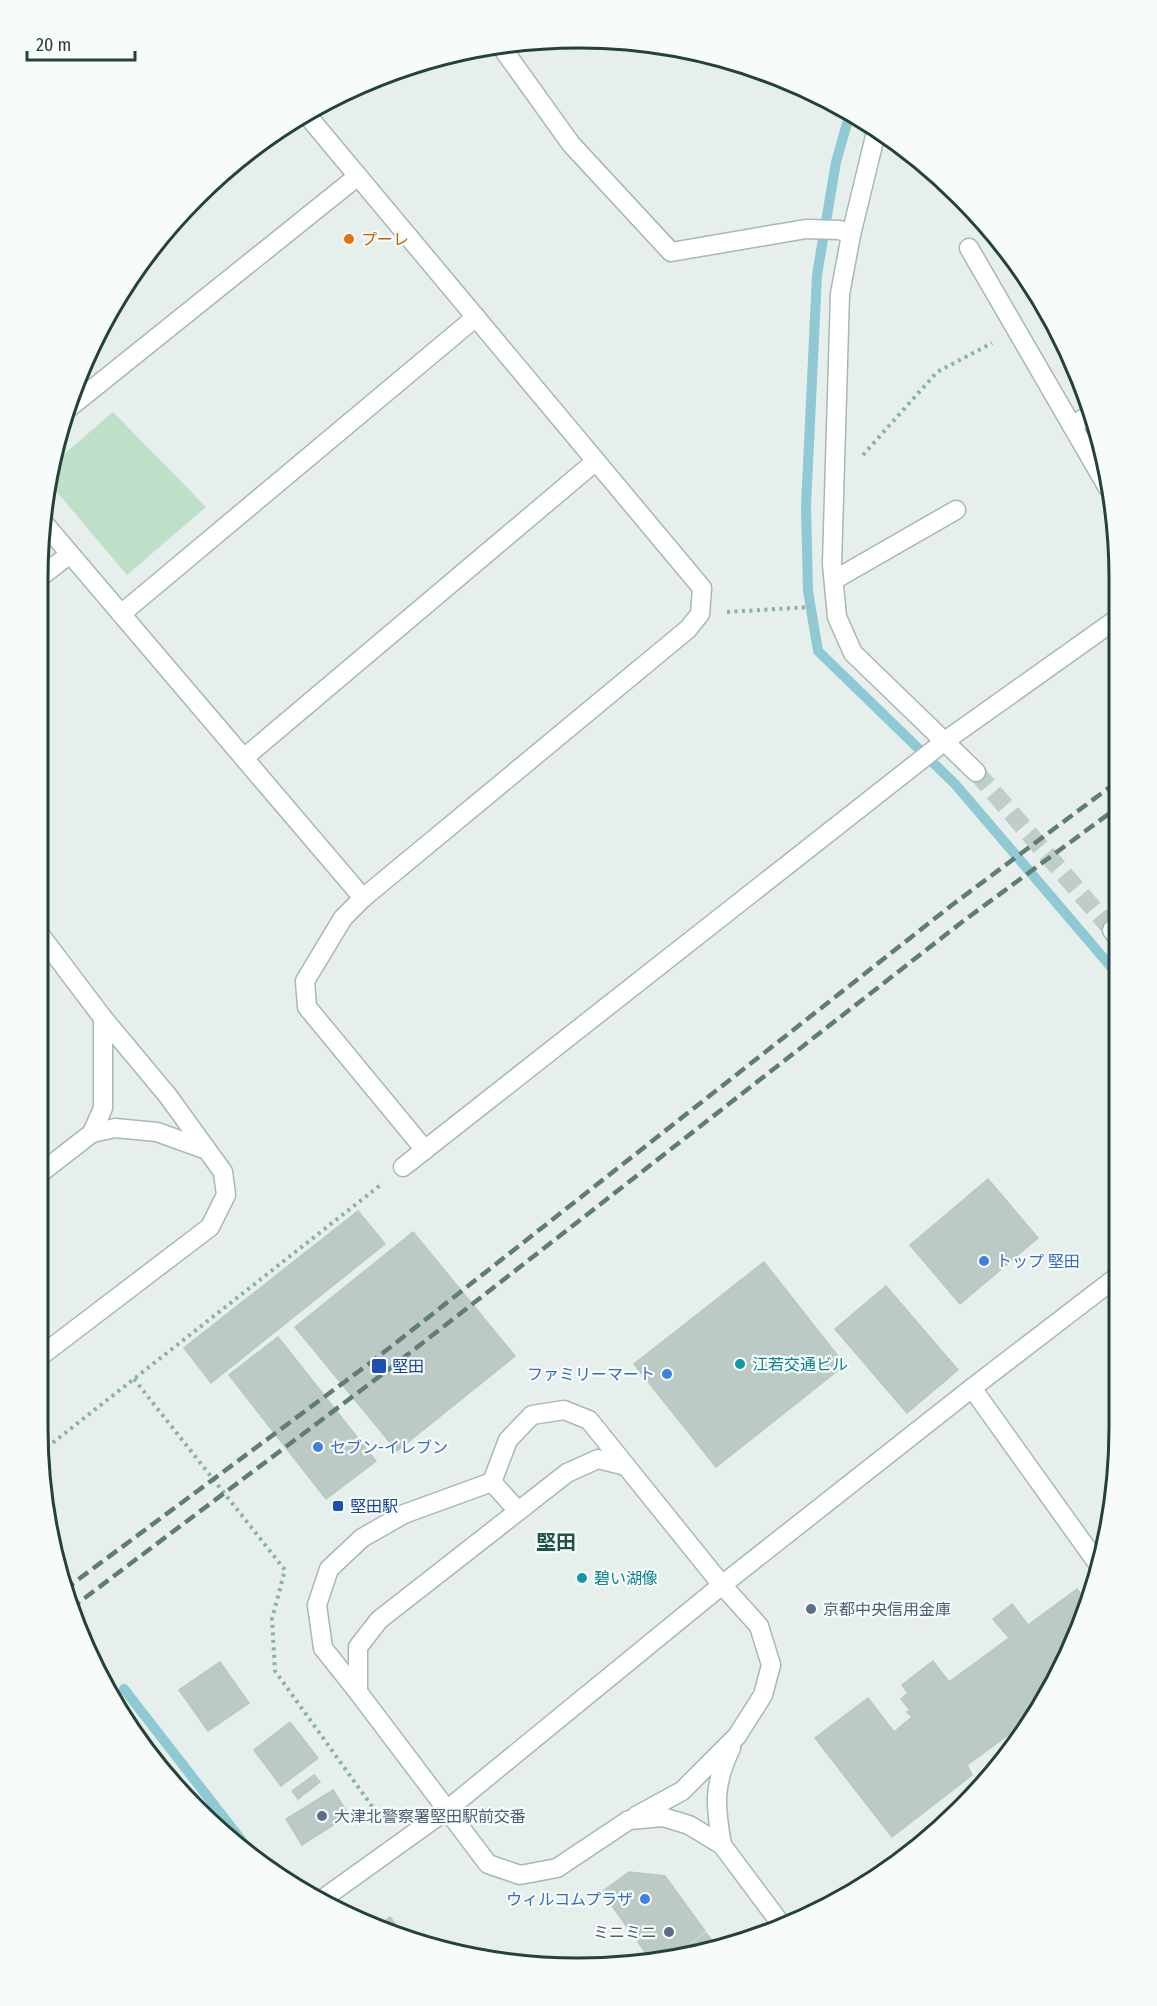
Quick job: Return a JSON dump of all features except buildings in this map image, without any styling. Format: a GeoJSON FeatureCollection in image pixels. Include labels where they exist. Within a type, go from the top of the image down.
{"type":"FeatureCollection","features":[{"type":"Feature","properties":{"kind":"street"},"geometry":{"type":"LineString","coordinates":[[506,53],[571,144],[671,252],[806,229],[840,230],[851,235]]}},
{"type":"Feature","properties":{"kind":"street"},"geometry":{"type":"LineString","coordinates":[[311,120],[702,588],[700,614],[688,629],[363,898],[343,918],[305,981],[307,1007],[425,1150]]}},
{"type":"Feature","properties":{"kind":"street"},"geometry":{"type":"LineString","coordinates":[[875,138],[851,235],[840,294],[832,564],[837,617],[853,653],[940,745],[976,772]]}},
{"type":"Feature","properties":{"kind":"street"},"geometry":{"type":"LineString","coordinates":[[79,400],[358,176]]}},
{"type":"Feature","properties":{"kind":"street"},"geometry":{"type":"LineString","coordinates":[[969,248],[1099,473]]}},
{"type":"Feature","properties":{"kind":"street"},"geometry":{"type":"LineString","coordinates":[[121,614],[476,317]]}},
{"type":"Feature","properties":{"kind":"street"},"geometry":{"type":"LineString","coordinates":[[1072,426],[1084,418]]}},
{"type":"Feature","properties":{"kind":"street"},"geometry":{"type":"LineString","coordinates":[[244,758],[596,461]]}},
{"type":"Feature","properties":{"kind":"street"},"geometry":{"type":"LineString","coordinates":[[834,580],[956,510]]}},
{"type":"Feature","properties":{"kind":"street"},"geometry":{"type":"LineString","coordinates":[[50,531],[363,898]]}},
{"type":"Feature","properties":{"kind":"street"},"geometry":{"type":"LineString","coordinates":[[48,571],[70,554]]}},
{"type":"Feature","properties":{"kind":"street"},"geometry":{"type":"LineString","coordinates":[[403,1167],[940,745],[1109,624]]}},
{"type":"Feature","properties":{"kind":"street"},"geometry":{"type":"LineString","coordinates":[[48,945],[168,1096],[223,1172],[226,1195],[210,1227],[48,1350]]}},
{"type":"Feature","properties":{"kind":"street"},"geometry":{"type":"LineString","coordinates":[[92,1133],[103,1108],[104,1018]]}},
{"type":"Feature","properties":{"kind":"street"},"geometry":{"type":"LineString","coordinates":[[48,1167],[92,1133],[115,1128],[157,1132],[207,1150]]}},
{"type":"Feature","properties":{"kind":"street"},"geometry":{"type":"LineString","coordinates":[[328,1895],[448,1809],[722,1586],[1109,1283]]}},
{"type":"Feature","properties":{"kind":"street"},"geometry":{"type":"LineString","coordinates":[[972,1388],[1093,1557]]}},
{"type":"Feature","properties":{"kind":"street"},"geometry":{"type":"LineString","coordinates":[[722,1845],[715,1809],[721,1769],[737,1736],[763,1695],[771,1665],[759,1626],[722,1586],[589,1420],[564,1410],[532,1415],[508,1440],[492,1482],[404,1514],[362,1538],[329,1569],[317,1605],[323,1648],[488,1864],[520,1875],[557,1868],[629,1820],[682,1791],[737,1736]]}},
{"type":"Feature","properties":{"kind":"street"},"geometry":{"type":"LineString","coordinates":[[358,1692],[358,1647],[379,1620],[567,1473],[598,1458],[626,1466]]}},
{"type":"Feature","properties":{"kind":"street"},"geometry":{"type":"LineString","coordinates":[[492,1482],[518,1511]]}},
{"type":"Feature","properties":{"kind":"street"},"geometry":{"type":"LineString","coordinates":[[629,1820],[663,1817],[689,1825],[722,1845],[778,1920]]}},
{"type":"Feature","properties":{"kind":"path"},"geometry":{"type":"LineString","coordinates":[[835,486],[938,372],[1040,317]]}},
{"type":"Feature","properties":{"kind":"path"},"geometry":{"type":"LineString","coordinates":[[700,614],[798,608]]}},
{"type":"Feature","properties":{"kind":"path"},"geometry":{"type":"LineString","coordinates":[[49,1447],[403,1167]]}},
{"type":"Feature","properties":{"kind":"path"},"geometry":{"type":"LineString","coordinates":[[134,1378],[285,1570],[272,1619],[275,1671],[399,1844]]}},
{"type":"Feature","properties":{"kind":"green space"},"geometry":{"type":"Polygon","coordinates":[[[113,412],[206,507],[127,575],[56,491],[63,455],[113,412]]]}},
{"type":"Feature","properties":{"kind":"waterway"},"geometry":{"type":"LineString","coordinates":[[848,121],[836,162],[817,275],[806,506],[808,591],[818,651],[955,784],[1109,964]]}},
{"type":"Feature","properties":{"kind":"waterway"},"geometry":{"type":"LineString","coordinates":[[124,1689],[233,1829]]}},
{"type":"Feature","properties":{"kind":"tunnel"},"geometry":{"type":"LineString","coordinates":[[976,772],[1109,927]]}},
{"type":"Feature","properties":{"kind":"railway"},"geometry":{"type":"LineString","coordinates":[[72,1584],[374,1360],[952,905],[1109,788]]}},
{"type":"Feature","properties":{"kind":"railway"},"geometry":{"type":"LineString","coordinates":[[78,1603],[384,1373],[962,922],[1109,814]]}},
{"type":"Feature","properties":{"kind":"place","name":"プーレ"},"geometry":{"type":"Point","coordinates":[349,239]}},
{"type":"Feature","properties":{"kind":"place","name":"トップ 堅田"},"geometry":{"type":"Point","coordinates":[984,1261]}},
{"type":"Feature","properties":{"kind":"place","name":"江若交通ビル"},"geometry":{"type":"Point","coordinates":[740,1364]}},
{"type":"Feature","properties":{"kind":"place","name":"堅田"},"geometry":{"type":"Point","coordinates":[379,1366]}},
{"type":"Feature","properties":{"kind":"place","name":"ファミリーマート"},"geometry":{"type":"Point","coordinates":[667,1374]}},
{"type":"Feature","properties":{"kind":"place","name":"セブン-イレブン"},"geometry":{"type":"Point","coordinates":[318,1447]}},
{"type":"Feature","properties":{"kind":"place","name":"堅田駅"},"geometry":{"type":"Point","coordinates":[338,1506]}},
{"type":"Feature","properties":{"kind":"place","name":"碧い湖像"},"geometry":{"type":"Point","coordinates":[582,1578]}},
{"type":"Feature","properties":{"kind":"place","name":"京都中央信用金庫"},"geometry":{"type":"Point","coordinates":[811,1609]}},
{"type":"Feature","properties":{"kind":"place","name":"大津北警察署堅田駅前交番"},"geometry":{"type":"Point","coordinates":[322,1816]}},
{"type":"Feature","properties":{"kind":"place","name":"ウィルコムプラザ"},"geometry":{"type":"Point","coordinates":[645,1899]}},
{"type":"Feature","properties":{"kind":"place","name":"ミニミニ"},"geometry":{"type":"Point","coordinates":[669,1932]}},
{"type":"Feature","properties":{"kind":"district","name":"堅田"},"geometry":{"type":"Point","coordinates":[556,1542]}}]}
